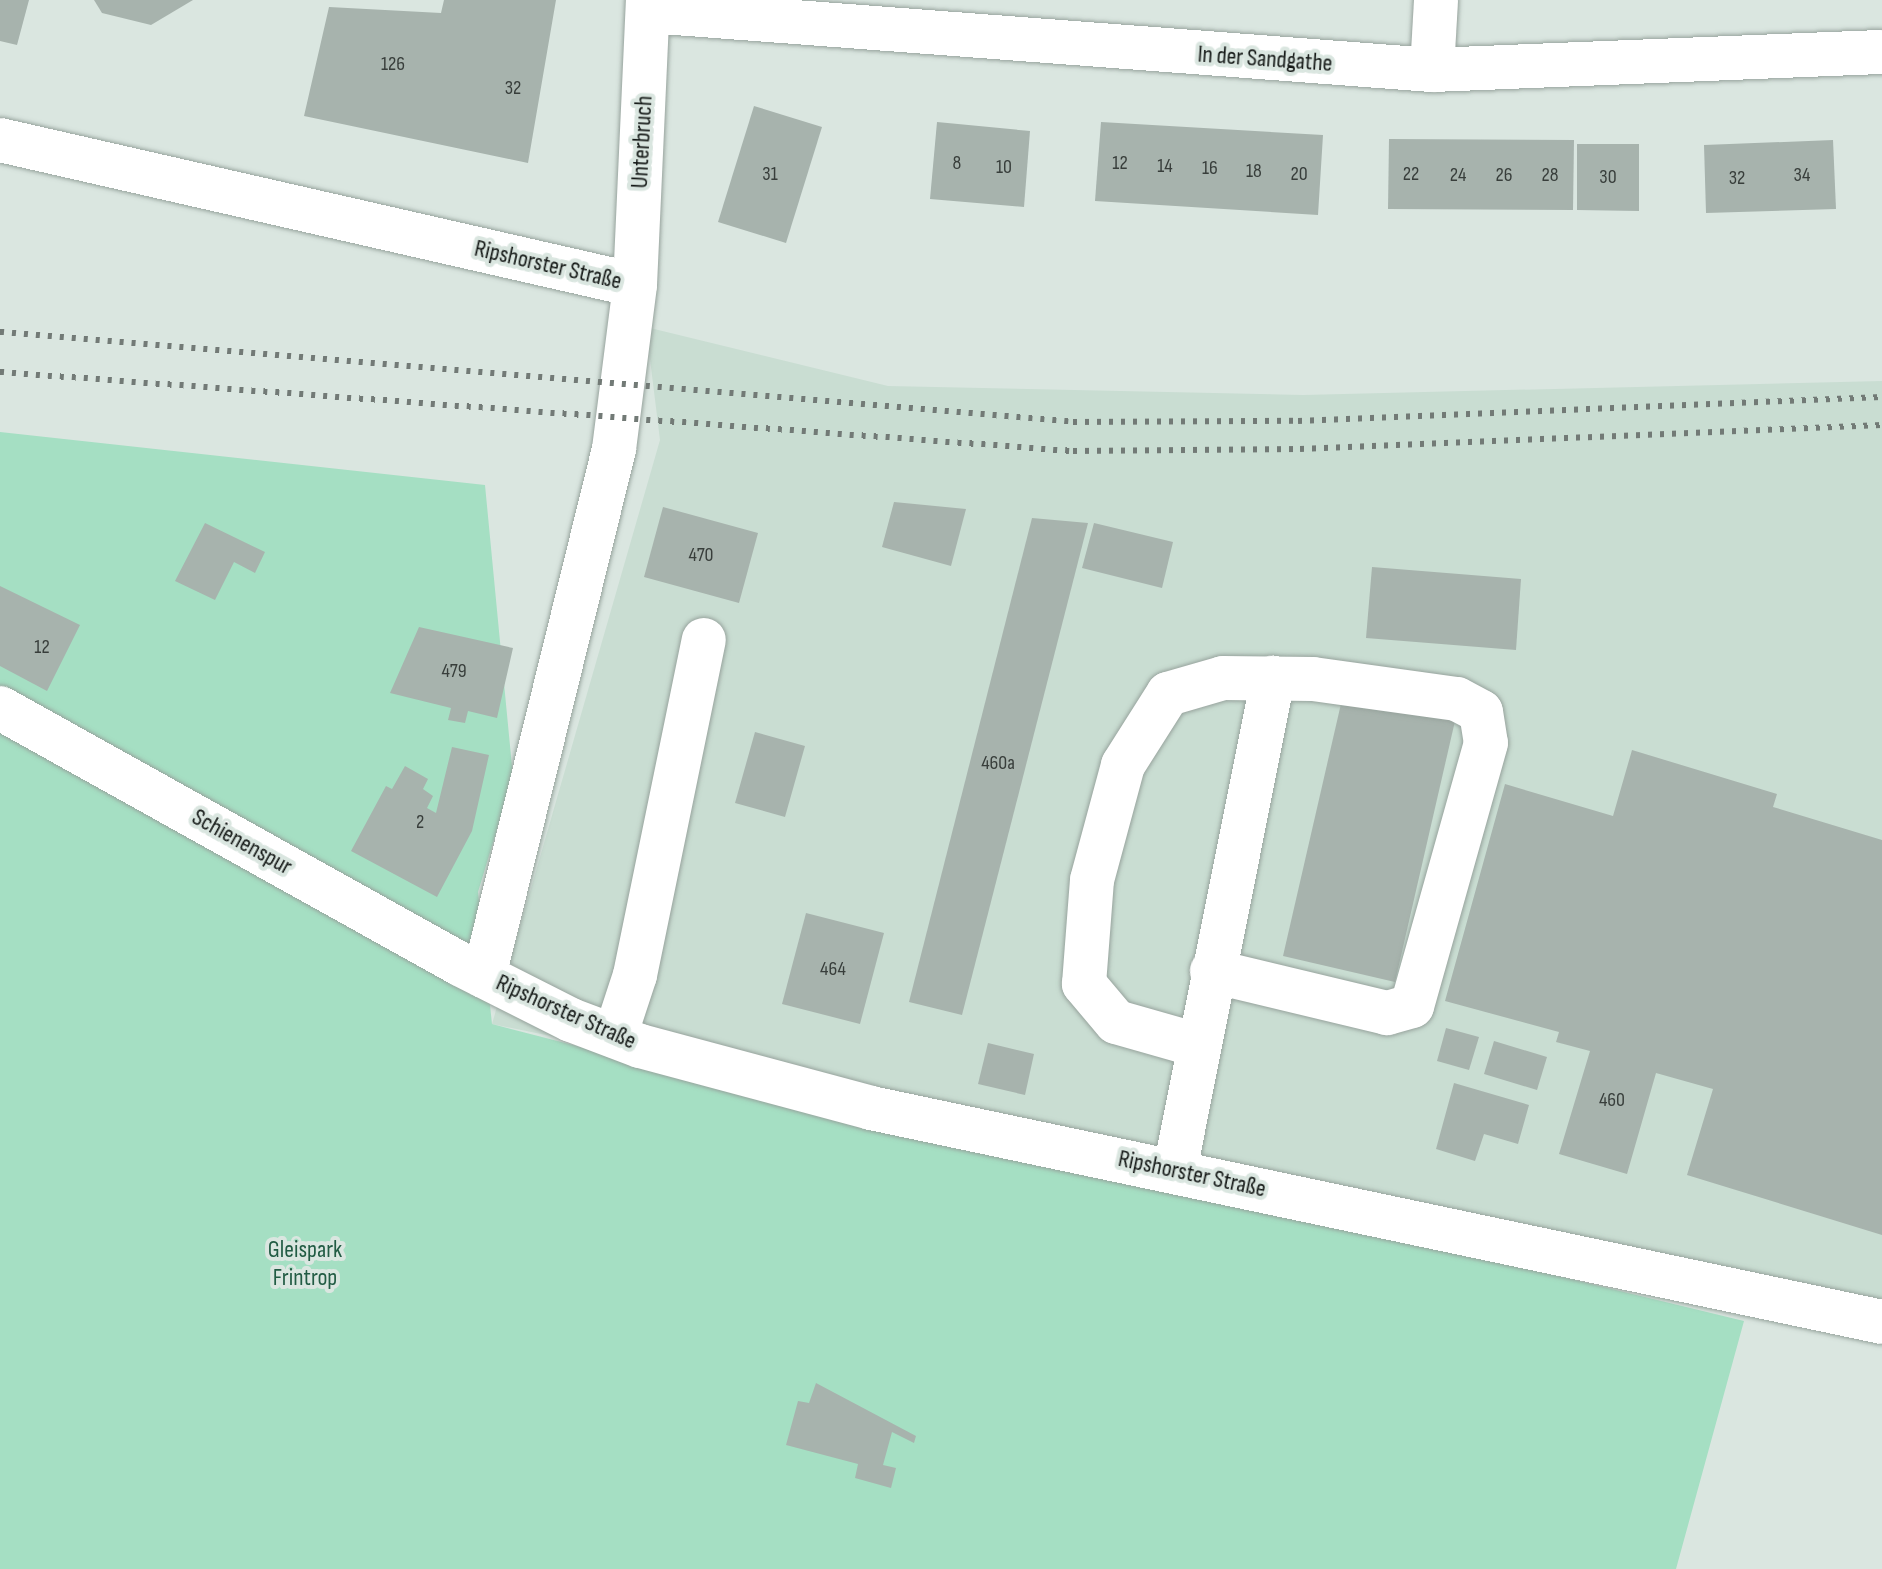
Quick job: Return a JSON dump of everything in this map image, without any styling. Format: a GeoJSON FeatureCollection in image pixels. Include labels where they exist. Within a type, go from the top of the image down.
{"type":"FeatureCollection","features":[{"type":"Feature","properties":{"kind":"street"},"geometry":{"type":"LineString","coordinates":[[1432,70],[1436,0]]}},
{"type":"Feature","properties":{"kind":"street","name":"In der Sandgathe"},"geometry":{"type":"LineString","coordinates":[[649,5],[1432,70],[1882,52]]}},
{"type":"Feature","properties":{"kind":"street","name":"Unterbruch"},"geometry":{"type":"LineString","coordinates":[[635,285],[649,5]]}},
{"type":"Feature","properties":{"kind":"street","name":"Ripshorster Straße"},"geometry":{"type":"LineString","coordinates":[[0,140],[635,285],[614,449],[484,976],[615,1036],[707,1067],[871,1108],[1882,1322]]}},
{"type":"Feature","properties":{"kind":"street"},"geometry":{"type":"LineString","coordinates":[[615,1036],[635,975],[704,640]]}},
{"type":"Feature","properties":{"kind":"street"},"geometry":{"type":"LineString","coordinates":[[1197,1045],[1116,1022],[1084,984],[1092,880],[1123,765],[1168,694],[1223,678],[1273,678],[1457,699],[1481,712],[1486,743],[1412,1006],[1387,1013],[1212,971]]}},
{"type":"Feature","properties":{"kind":"street"},"geometry":{"type":"LineString","coordinates":[[1175,1170],[1197,1045],[1273,678]]}},
{"type":"Feature","properties":{"kind":"street","name":"Schienenspur"},"geometry":{"type":"LineString","coordinates":[[0,708],[484,976]]}},
{"type":"Feature","properties":{"kind":"shaded area"},"geometry":{"type":"Polygon","coordinates":[[[646,327],[888,386],[1303,395],[1882,381],[1882,1308],[492,1024],[660,440],[646,327]]]}},
{"type":"Feature","properties":{"kind":"green space","name":"Gleispark Frintrop"},"geometry":{"type":"Polygon","coordinates":[[[0,432],[485,485],[513,777],[478,892],[492,1024],[879,1124],[1178,1184],[1744,1321],[1676,1569],[0,1569],[0,432]]]}},
{"type":"Feature","properties":{"kind":"building"},"geometry":{"type":"Polygon","coordinates":[[[0,0],[29,0],[17,45],[0,41],[0,0]]]}},
{"type":"Feature","properties":{"kind":"building"},"geometry":{"type":"Polygon","coordinates":[[[94,0],[193,0],[151,25],[102,13],[94,0]]]}},
{"type":"Feature","properties":{"kind":"building"},"geometry":{"type":"Polygon","coordinates":[[[444,0],[556,0],[528,163],[304,116],[329,7],[441,13],[444,0]]]}},
{"type":"Feature","properties":{"kind":"building"},"geometry":{"type":"Polygon","coordinates":[[[754,106],[822,127],[786,243],[718,222],[754,106]]]}},
{"type":"Feature","properties":{"kind":"building"},"geometry":{"type":"Polygon","coordinates":[[[937,122],[1030,131],[1024,207],[930,199],[937,122]]]}},
{"type":"Feature","properties":{"kind":"building"},"geometry":{"type":"Polygon","coordinates":[[[1101,122],[1323,135],[1318,215],[1095,201],[1101,122]]]}},
{"type":"Feature","properties":{"kind":"building"},"geometry":{"type":"Polygon","coordinates":[[[1389,139],[1574,140],[1573,210],[1388,209],[1389,139]]]}},
{"type":"Feature","properties":{"kind":"building"},"geometry":{"type":"Polygon","coordinates":[[[1833,140],[1836,209],[1706,213],[1704,145],[1833,140]]]}},
{"type":"Feature","properties":{"kind":"building"},"geometry":{"type":"Polygon","coordinates":[[[1577,144],[1639,144],[1639,211],[1577,210],[1577,144]]]}},
{"type":"Feature","properties":{"kind":"building"},"geometry":{"type":"Polygon","coordinates":[[[894,502],[966,509],[951,566],[882,547],[894,502]]]}},
{"type":"Feature","properties":{"kind":"building"},"geometry":{"type":"Polygon","coordinates":[[[663,507],[758,533],[739,603],[644,577],[663,507]]]}},
{"type":"Feature","properties":{"kind":"building"},"geometry":{"type":"Polygon","coordinates":[[[1032,518],[1088,523],[962,1015],[909,1002],[1032,518]]]}},
{"type":"Feature","properties":{"kind":"building"},"geometry":{"type":"Polygon","coordinates":[[[205,523],[265,552],[255,573],[234,562],[215,600],[175,581],[205,523]]]}},
{"type":"Feature","properties":{"kind":"building"},"geometry":{"type":"Polygon","coordinates":[[[1094,523],[1173,542],[1162,588],[1082,568],[1094,523]]]}},
{"type":"Feature","properties":{"kind":"building"},"geometry":{"type":"Polygon","coordinates":[[[1372,567],[1521,579],[1516,650],[1366,638],[1372,567]]]}},
{"type":"Feature","properties":{"kind":"building"},"geometry":{"type":"Polygon","coordinates":[[[0,586],[80,625],[47,691],[0,666],[0,586]]]}},
{"type":"Feature","properties":{"kind":"building"},"geometry":{"type":"Polygon","coordinates":[[[419,627],[513,648],[497,718],[468,711],[465,723],[448,720],[451,708],[390,693],[419,627]]]}},
{"type":"Feature","properties":{"kind":"building"},"geometry":{"type":"Polygon","coordinates":[[[1343,695],[1455,721],[1395,982],[1283,956],[1343,695]]]}},
{"type":"Feature","properties":{"kind":"building"},"geometry":{"type":"Polygon","coordinates":[[[755,732],[805,746],[785,817],[735,803],[755,732]]]}},
{"type":"Feature","properties":{"kind":"building"},"geometry":{"type":"Polygon","coordinates":[[[452,747],[489,755],[472,831],[437,897],[351,851],[386,786],[392,789],[405,766],[428,779],[423,789],[433,796],[427,808],[436,813],[452,747]]]}},
{"type":"Feature","properties":{"kind":"building"},"geometry":{"type":"Polygon","coordinates":[[[1632,750],[1777,794],[1773,807],[1882,840],[1882,1235],[1687,1175],[1713,1089],[1656,1073],[1627,1174],[1559,1154],[1590,1051],[1556,1042],[1559,1032],[1445,1001],[1505,784],[1613,816],[1632,750]]]}},
{"type":"Feature","properties":{"kind":"building"},"geometry":{"type":"Polygon","coordinates":[[[806,913],[884,933],[860,1024],[782,1004],[806,913]]]}},
{"type":"Feature","properties":{"kind":"building"},"geometry":{"type":"Polygon","coordinates":[[[1446,1028],[1479,1037],[1469,1070],[1437,1061],[1446,1028]]]}},
{"type":"Feature","properties":{"kind":"building"},"geometry":{"type":"Polygon","coordinates":[[[1494,1041],[1547,1057],[1537,1090],[1484,1074],[1494,1041]]]}},
{"type":"Feature","properties":{"kind":"building"},"geometry":{"type":"Polygon","coordinates":[[[988,1043],[1034,1054],[1025,1095],[978,1084],[988,1043]]]}},
{"type":"Feature","properties":{"kind":"building"},"geometry":{"type":"Polygon","coordinates":[[[1454,1083],[1529,1105],[1518,1144],[1484,1134],[1475,1161],[1436,1149],[1454,1083]]]}},
{"type":"Feature","properties":{"kind":"building"},"geometry":{"type":"Polygon","coordinates":[[[816,1383],[916,1436],[914,1443],[892,1432],[883,1465],[896,1468],[891,1488],[855,1478],[858,1464],[786,1445],[798,1401],[809,1403],[816,1383]]]}},
{"type":"Feature","properties":{"kind":"railway"},"geometry":{"type":"LineString","coordinates":[[0,332],[1073,422],[1298,421],[1882,397]]}},
{"type":"Feature","properties":{"kind":"railway"},"geometry":{"type":"LineString","coordinates":[[0,372],[1073,451],[1300,449],[1882,425]]}}]}
